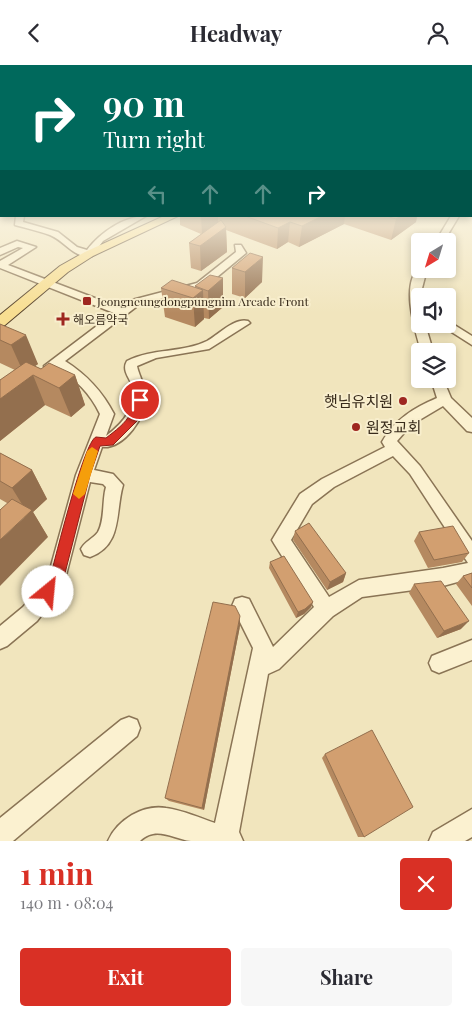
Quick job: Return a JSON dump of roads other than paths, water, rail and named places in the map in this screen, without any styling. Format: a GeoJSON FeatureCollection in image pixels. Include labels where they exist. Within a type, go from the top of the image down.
{"type":"FeatureCollection","features":[{"type":"Feature","properties":{"kind":"main road"},"geometry":{"type":"LineString","coordinates":[[0,322],[45,284],[89,254],[119,240]]}},
{"type":"Feature","properties":{"kind":"street"},"geometry":{"type":"LineString","coordinates":[[63,240],[74,249],[89,254],[99,240]]}},
{"type":"Feature","properties":{"kind":"street"},"geometry":{"type":"LineString","coordinates":[[0,253],[17,244],[31,247],[0,265]]}},
{"type":"Feature","properties":{"kind":"street"},"geometry":{"type":"LineString","coordinates":[[42,371],[136,302],[201,285],[241,253],[238,247]]}},
{"type":"Feature","properties":{"kind":"street"},"geometry":{"type":"LineString","coordinates":[[0,253],[13,257]]}},
{"type":"Feature","properties":{"kind":"street"},"geometry":{"type":"LineString","coordinates":[[0,265],[45,284],[122,311]]}},
{"type":"Feature","properties":{"kind":"street"},"geometry":{"type":"LineString","coordinates":[[0,277],[12,270]]}},
{"type":"Feature","properties":{"kind":"street"},"geometry":{"type":"LineString","coordinates":[[96,441],[109,442],[134,417],[140,400],[130,364],[156,353],[199,347],[212,343],[244,323]]}},
{"type":"Feature","properties":{"kind":"street"},"geometry":{"type":"LineString","coordinates":[[456,331],[472,341]]}},
{"type":"Feature","properties":{"kind":"street"},"geometry":{"type":"LineString","coordinates":[[0,639],[30,614],[56,581],[84,475],[106,414],[100,398],[85,380],[57,361]]}},
{"type":"Feature","properties":{"kind":"street"},"geometry":{"type":"LineString","coordinates":[[440,388],[445,400],[472,427]]}},
{"type":"Feature","properties":{"kind":"street"},"geometry":{"type":"LineString","coordinates":[[445,400],[423,410],[394,431],[389,442],[415,470],[472,556]]}},
{"type":"Feature","properties":{"kind":"street"},"geometry":{"type":"LineString","coordinates":[[326,609],[281,540],[306,499],[328,483],[394,449]]}},
{"type":"Feature","properties":{"kind":"street"},"geometry":{"type":"LineString","coordinates":[[84,475],[107,479],[115,485],[112,493],[108,531],[102,543],[90,549]]}},
{"type":"Feature","properties":{"kind":"street"},"geometry":{"type":"LineString","coordinates":[[258,667],[272,662],[326,609],[359,589],[443,577],[472,570]]}},
{"type":"Feature","properties":{"kind":"street"},"geometry":{"type":"LineString","coordinates":[[121,841],[139,824],[165,820],[227,840],[263,647],[242,606]]}},
{"type":"Feature","properties":{"kind":"street"},"geometry":{"type":"LineString","coordinates":[[439,663],[472,650]]}},
{"type":"Feature","properties":{"kind":"street"},"geometry":{"type":"LineString","coordinates":[[0,835],[129,728]]}},
{"type":"Feature","properties":{"kind":"street"},"geometry":{"type":"LineString","coordinates":[[442,841],[472,822]]}},
{"type":"Feature","properties":{"kind":"place","name":"Jeongneungdongpungnim Arcade Front"},"geometry":{"type":"Point","coordinates":[87,301]}},
{"type":"Feature","properties":{"kind":"place","name":"해오름약국"},"geometry":{"type":"Point","coordinates":[63,319]}},
{"type":"Feature","properties":{"kind":"place","name":"햇님유치원"},"geometry":{"type":"Point","coordinates":[403,401]}},
{"type":"Feature","properties":{"kind":"place","name":"원정교회"},"geometry":{"type":"Point","coordinates":[356,427]}}]}
